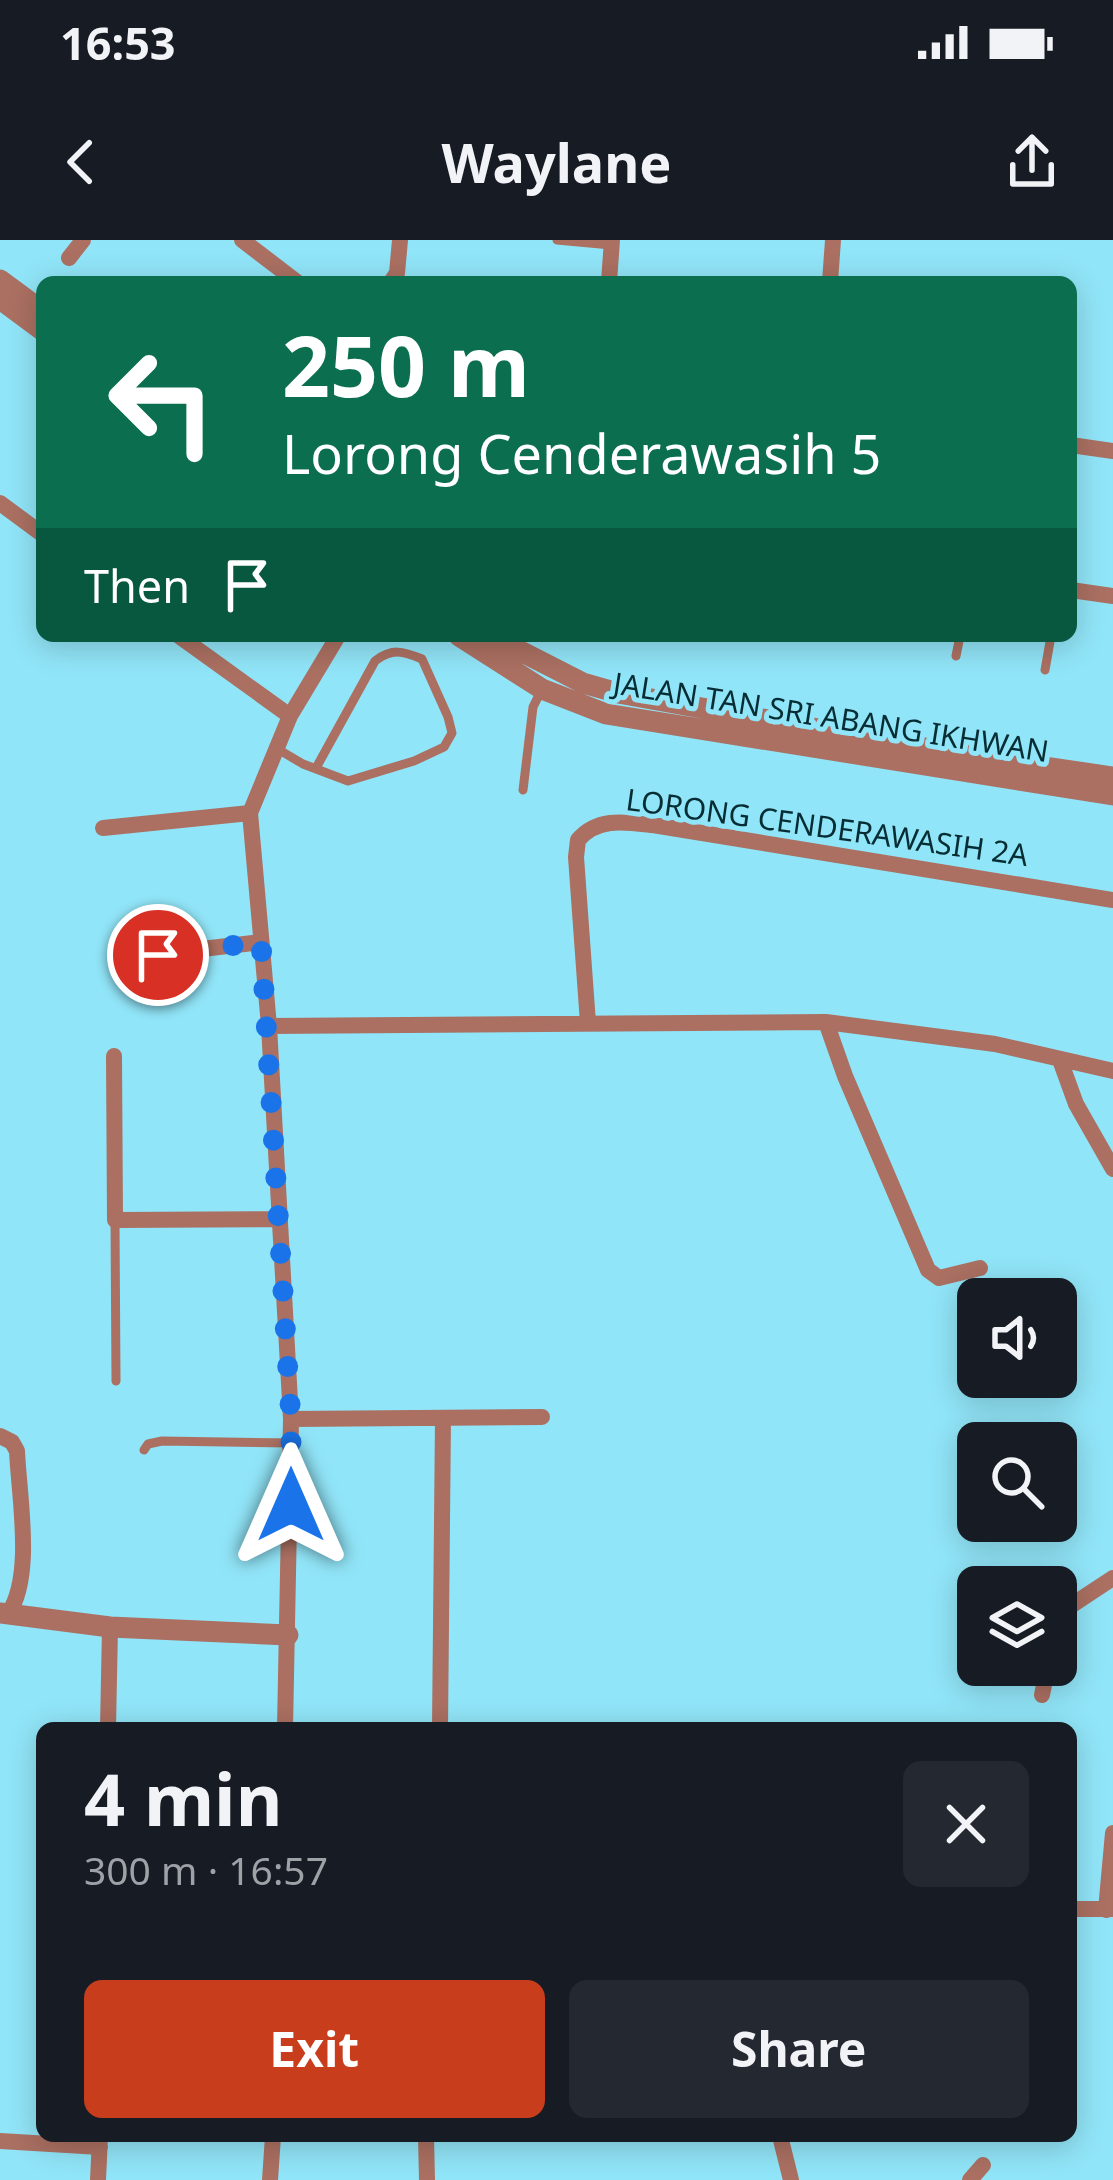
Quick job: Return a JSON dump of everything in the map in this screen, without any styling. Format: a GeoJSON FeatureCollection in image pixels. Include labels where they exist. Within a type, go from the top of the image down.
{"type":"FeatureCollection","features":[{"type":"Feature","properties":{"kind":"street"},"geometry":{"type":"LineString","coordinates":[[69,258],[82,240]]}},
{"type":"Feature","properties":{"kind":"street"},"geometry":{"type":"LineString","coordinates":[[242,240],[283,276]]}},
{"type":"Feature","properties":{"kind":"street"},"geometry":{"type":"LineString","coordinates":[[395,276],[400,240]]}},
{"type":"Feature","properties":{"kind":"street"},"geometry":{"type":"LineString","coordinates":[[830,276],[832,240]]}},
{"type":"Feature","properties":{"kind":"street"},"geometry":{"type":"LineString","coordinates":[[609,276],[612,243]]}},
{"type":"Feature","properties":{"kind":"street"},"geometry":{"type":"LineString","coordinates":[[0,280],[36,306]]}},
{"type":"Feature","properties":{"kind":"street"},"geometry":{"type":"LineString","coordinates":[[0,299],[36,326]]}},
{"type":"Feature","properties":{"kind":"street"},"geometry":{"type":"LineString","coordinates":[[1077,446],[1113,451]]}},
{"type":"Feature","properties":{"kind":"street"},"geometry":{"type":"LineString","coordinates":[[0,503],[36,530]]}},
{"type":"Feature","properties":{"kind":"street"},"geometry":{"type":"LineString","coordinates":[[1077,591],[1113,596]]}},
{"type":"Feature","properties":{"kind":"street"},"geometry":{"type":"LineString","coordinates":[[186,642],[290,716]]}},
{"type":"Feature","properties":{"kind":"street"},"geometry":{"type":"LineString","coordinates":[[286,1722],[292,1442],[268,1026],[250,813],[290,716],[334,642]]}},
{"type":"Feature","properties":{"kind":"street","name":"JALAN TAN SRI ABANG IKHWAN"},"geometry":{"type":"LineString","coordinates":[[468,642],[542,689],[607,714],[1113,795]]}},
{"type":"Feature","properties":{"kind":"street","name":"JALAN TAN SRI ABANG IKHWAN"},"geometry":{"type":"LineString","coordinates":[[502,642],[583,683],[618,693],[1113,778]]}},
{"type":"Feature","properties":{"kind":"street"},"geometry":{"type":"LineString","coordinates":[[103,828],[250,813]]}},
{"type":"Feature","properties":{"kind":"street","name":"LORONG CENDERAWASIH 2A"},"geometry":{"type":"LineString","coordinates":[[588,1023],[576,857],[578,840],[599,824],[618,821],[679,829],[1113,900]]}},
{"type":"Feature","properties":{"kind":"street"},"geometry":{"type":"LineString","coordinates":[[126,958],[261,942]]}},
{"type":"Feature","properties":{"kind":"street"},"geometry":{"type":"LineString","coordinates":[[268,1026],[826,1022],[995,1044],[1113,1071]]}},
{"type":"Feature","properties":{"kind":"street"},"geometry":{"type":"LineString","coordinates":[[826,1022],[844,1076],[928,1270],[939,1278],[980,1268]]}},
{"type":"Feature","properties":{"kind":"street"},"geometry":{"type":"LineString","coordinates":[[114,1056],[116,1220],[278,1220]]}},
{"type":"Feature","properties":{"kind":"street"},"geometry":{"type":"LineString","coordinates":[[1060,1060],[1076,1104],[1113,1169]]}},
{"type":"Feature","properties":{"kind":"street"},"geometry":{"type":"LineString","coordinates":[[291,1419],[542,1417]]}},
{"type":"Feature","properties":{"kind":"street"},"geometry":{"type":"LineString","coordinates":[[440,1722],[443,1418]]}},
{"type":"Feature","properties":{"kind":"street"},"geometry":{"type":"LineString","coordinates":[[0,1436],[17,1451],[22,1543],[22,1584],[4,1614],[110,1627],[288,1635]]}},
{"type":"Feature","properties":{"kind":"street"},"geometry":{"type":"LineString","coordinates":[[1077,1602],[1113,1578]]}},
{"type":"Feature","properties":{"kind":"street"},"geometry":{"type":"LineString","coordinates":[[108,1722],[110,1627]]}},
{"type":"Feature","properties":{"kind":"street"},"geometry":{"type":"LineString","coordinates":[[1042,1695],[1044,1686]]}},
{"type":"Feature","properties":{"kind":"street"},"geometry":{"type":"LineString","coordinates":[[1077,1909],[1109,1910],[1113,1834]]}},
{"type":"Feature","properties":{"kind":"street"},"geometry":{"type":"LineString","coordinates":[[0,2141],[36,2141]]}},
{"type":"Feature","properties":{"kind":"street"},"geometry":{"type":"LineString","coordinates":[[98,2180],[100,2142]]}},
{"type":"Feature","properties":{"kind":"street"},"geometry":{"type":"LineString","coordinates":[[270,2180],[273,2142]]}},
{"type":"Feature","properties":{"kind":"street"},"geometry":{"type":"LineString","coordinates":[[426,2142],[427,2180]]}},
{"type":"Feature","properties":{"kind":"street"},"geometry":{"type":"LineString","coordinates":[[782,2142],[791,2180]]}},
{"type":"Feature","properties":{"kind":"street"},"geometry":{"type":"LineString","coordinates":[[970,2180],[983,2165]]}},
{"type":"Feature","properties":{"kind":"lane"},"geometry":{"type":"LineString","coordinates":[[557,240],[612,243]]}},
{"type":"Feature","properties":{"kind":"lane"},"geometry":{"type":"LineString","coordinates":[[956,656],[959,642]]}},
{"type":"Feature","properties":{"kind":"lane"},"geometry":{"type":"LineString","coordinates":[[1045,670],[1050,642]]}},
{"type":"Feature","properties":{"kind":"lane"},"geometry":{"type":"LineString","coordinates":[[276,748],[316,768],[348,781],[444,747],[452,734],[448,716],[422,659],[404,651],[387,652],[375,661],[316,768]]}},
{"type":"Feature","properties":{"kind":"lane"},"geometry":{"type":"LineString","coordinates":[[523,790],[533,707],[542,689]]}},
{"type":"Feature","properties":{"kind":"lane"},"geometry":{"type":"LineString","coordinates":[[116,1220],[116,1381]]}},
{"type":"Feature","properties":{"kind":"lane"},"geometry":{"type":"LineString","coordinates":[[144,1450],[162,1441],[292,1442]]}},
{"type":"Feature","properties":{"kind":"route"},"geometry":{"type":"LineString","coordinates":[[158,955],[261,942],[291,1419],[291,1505]]}}]}
